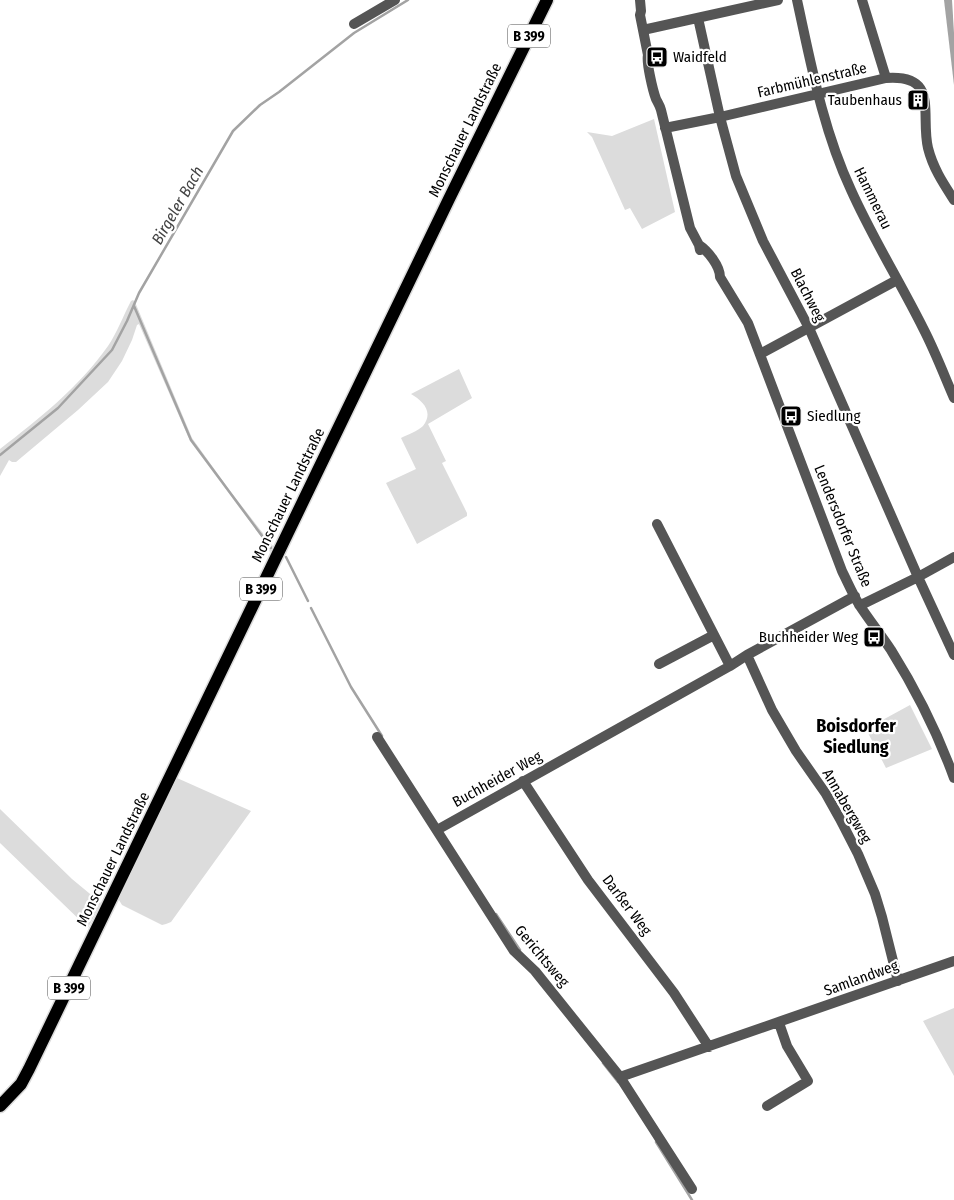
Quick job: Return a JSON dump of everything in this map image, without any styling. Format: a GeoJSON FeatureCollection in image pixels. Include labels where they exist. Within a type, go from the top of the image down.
{"type":"FeatureCollection","features":[{"type":"Feature","properties":{"kind":"main road","name":"Monschauer Landstraße"},"geometry":{"type":"LineString","coordinates":[[0,1106],[21,1084],[30,1069],[449,199],[547,0]]}},
{"type":"Feature","properties":{"kind":"street"},"geometry":{"type":"LineString","coordinates":[[354,24],[395,0]]}},
{"type":"Feature","properties":{"kind":"street","name":"Lendersdorfer Straße"},"geometry":{"type":"LineString","coordinates":[[633,0],[636,12],[640,15]]}},
{"type":"Feature","properties":{"kind":"street","name":"Lendersdorfer Straße"},"geometry":{"type":"LineString","coordinates":[[640,0],[642,11],[640,15],[650,76],[656,99],[659,103],[690,228],[699,245],[720,271],[720,277],[748,323],[842,571],[857,600],[891,651],[950,758],[954,778]]}},
{"type":"Feature","properties":{"kind":"street"},"geometry":{"type":"LineString","coordinates":[[643,30],[698,18],[737,4],[778,0]]}},
{"type":"Feature","properties":{"kind":"street","name":"Hammerau"},"geometry":{"type":"LineString","coordinates":[[797,0],[828,133],[850,190],[924,328],[954,398]]}},
{"type":"Feature","properties":{"kind":"street","name":"Farbmühlenstraße"},"geometry":{"type":"LineString","coordinates":[[665,128],[886,78],[862,0]]}},
{"type":"Feature","properties":{"kind":"street","name":"Blachweg"},"geometry":{"type":"LineString","coordinates":[[698,18],[720,117],[736,176],[763,240],[809,328],[918,577],[953,651]]}},
{"type":"Feature","properties":{"kind":"street"},"geometry":{"type":"LineString","coordinates":[[886,78],[895,77],[912,81],[923,93],[927,144],[931,160],[936,172],[954,200]]}},
{"type":"Feature","properties":{"kind":"street"},"geometry":{"type":"LineString","coordinates":[[760,354],[897,280]]}},
{"type":"Feature","properties":{"kind":"street"},"geometry":{"type":"LineString","coordinates":[[657,524],[730,666]]}},
{"type":"Feature","properties":{"kind":"street","name":"Buchheider Weg"},"geometry":{"type":"LineString","coordinates":[[437,830],[748,655],[857,600],[865,603],[954,557]]}},
{"type":"Feature","properties":{"kind":"street"},"geometry":{"type":"LineString","coordinates":[[659,664],[714,635]]}},
{"type":"Feature","properties":{"kind":"street","name":"Annabergweg"},"geometry":{"type":"LineString","coordinates":[[748,655],[772,710],[796,751],[826,794],[858,854],[875,894],[898,981]]}},
{"type":"Feature","properties":{"kind":"street","name":"Gerichtsweg"},"geometry":{"type":"LineString","coordinates":[[377,736],[514,951],[535,971],[620,1077],[692,1189]]}},
{"type":"Feature","properties":{"kind":"street","name":"Darßer Weg"},"geometry":{"type":"LineString","coordinates":[[523,781],[588,880],[668,985],[709,1047]]}},
{"type":"Feature","properties":{"kind":"street","name":"Samlandweg"},"geometry":{"type":"LineString","coordinates":[[620,1077],[954,961]]}},
{"type":"Feature","properties":{"kind":"street"},"geometry":{"type":"LineString","coordinates":[[767,1106],[808,1081],[787,1046],[779,1023]]}},
{"type":"Feature","properties":{"kind":"shaded area"},"geometry":{"type":"Polygon","coordinates":[[[944,0],[952,0],[954,85],[944,0]]]}},
{"type":"Feature","properties":{"kind":"shaded area"},"geometry":{"type":"Polygon","coordinates":[[[654,119],[675,212],[642,229],[630,208],[625,210],[592,137],[587,132],[612,136],[654,119]]]}},
{"type":"Feature","properties":{"kind":"shaded area"},"geometry":{"type":"Polygon","coordinates":[[[133,300],[192,438],[273,546],[270,553],[268,546],[190,441],[139,324],[122,361],[108,382],[16,462],[9,460],[0,476],[0,449],[44,414],[97,361],[108,346],[133,300]]]}},
{"type":"Feature","properties":{"kind":"shaded area"},"geometry":{"type":"Polygon","coordinates":[[[459,369],[472,398],[428,424],[446,461],[442,463],[467,516],[417,544],[386,483],[416,469],[401,438],[423,426],[426,421],[427,412],[426,407],[411,394],[459,369]]]}},
{"type":"Feature","properties":{"kind":"shaded area"},"geometry":{"type":"Polygon","coordinates":[[[910,705],[932,749],[886,768],[866,729],[910,705]]]}},
{"type":"Feature","properties":{"kind":"shaded area"},"geometry":{"type":"Polygon","coordinates":[[[177,778],[251,811],[171,922],[162,925],[122,905],[118,895],[177,778]]]}},
{"type":"Feature","properties":{"kind":"shaded area"},"geometry":{"type":"Polygon","coordinates":[[[0,809],[72,879],[101,903],[88,928],[0,843],[0,809]]]}},
{"type":"Feature","properties":{"kind":"shaded area"},"geometry":{"type":"Polygon","coordinates":[[[954,1008],[954,1076],[923,1021],[954,1008]]]}},
{"type":"Feature","properties":{"kind":"waterway","name":"Birgeler Bach"},"geometry":{"type":"LineString","coordinates":[[0,455],[58,408],[112,350],[139,293],[233,131],[260,105],[354,33],[408,0]]}},
{"type":"Feature","properties":{"kind":"waterway"},"geometry":{"type":"LineString","coordinates":[[134,306],[191,440],[271,548]]}},
{"type":"Feature","properties":{"kind":"waterway"},"geometry":{"type":"LineString","coordinates":[[286,557],[308,601]]}},
{"type":"Feature","properties":{"kind":"waterway"},"geometry":{"type":"LineString","coordinates":[[311,608],[351,687],[382,736]]}},
{"type":"Feature","properties":{"kind":"waterway"},"geometry":{"type":"LineString","coordinates":[[496,914],[520,950]]}},
{"type":"Feature","properties":{"kind":"waterway"},"geometry":{"type":"LineString","coordinates":[[603,1063],[618,1082]]}},
{"type":"Feature","properties":{"kind":"waterway"},"geometry":{"type":"LineString","coordinates":[[656,1142],[692,1200]]}},
{"type":"Feature","properties":{"kind":"place","name":"Waidfeld"},"geometry":{"type":"Point","coordinates":[657,57]}},
{"type":"Feature","properties":{"kind":"place","name":"Taubenhaus"},"geometry":{"type":"Point","coordinates":[918,100]}},
{"type":"Feature","properties":{"kind":"place","name":"Siedlung"},"geometry":{"type":"Point","coordinates":[791,416]}},
{"type":"Feature","properties":{"kind":"place","name":"Buchheider Weg"},"geometry":{"type":"Point","coordinates":[874,637]}},
{"type":"Feature","properties":{"kind":"district","name":"Boisdorfer Siedlung"},"geometry":{"type":"Point","coordinates":[856,736]}}]}
